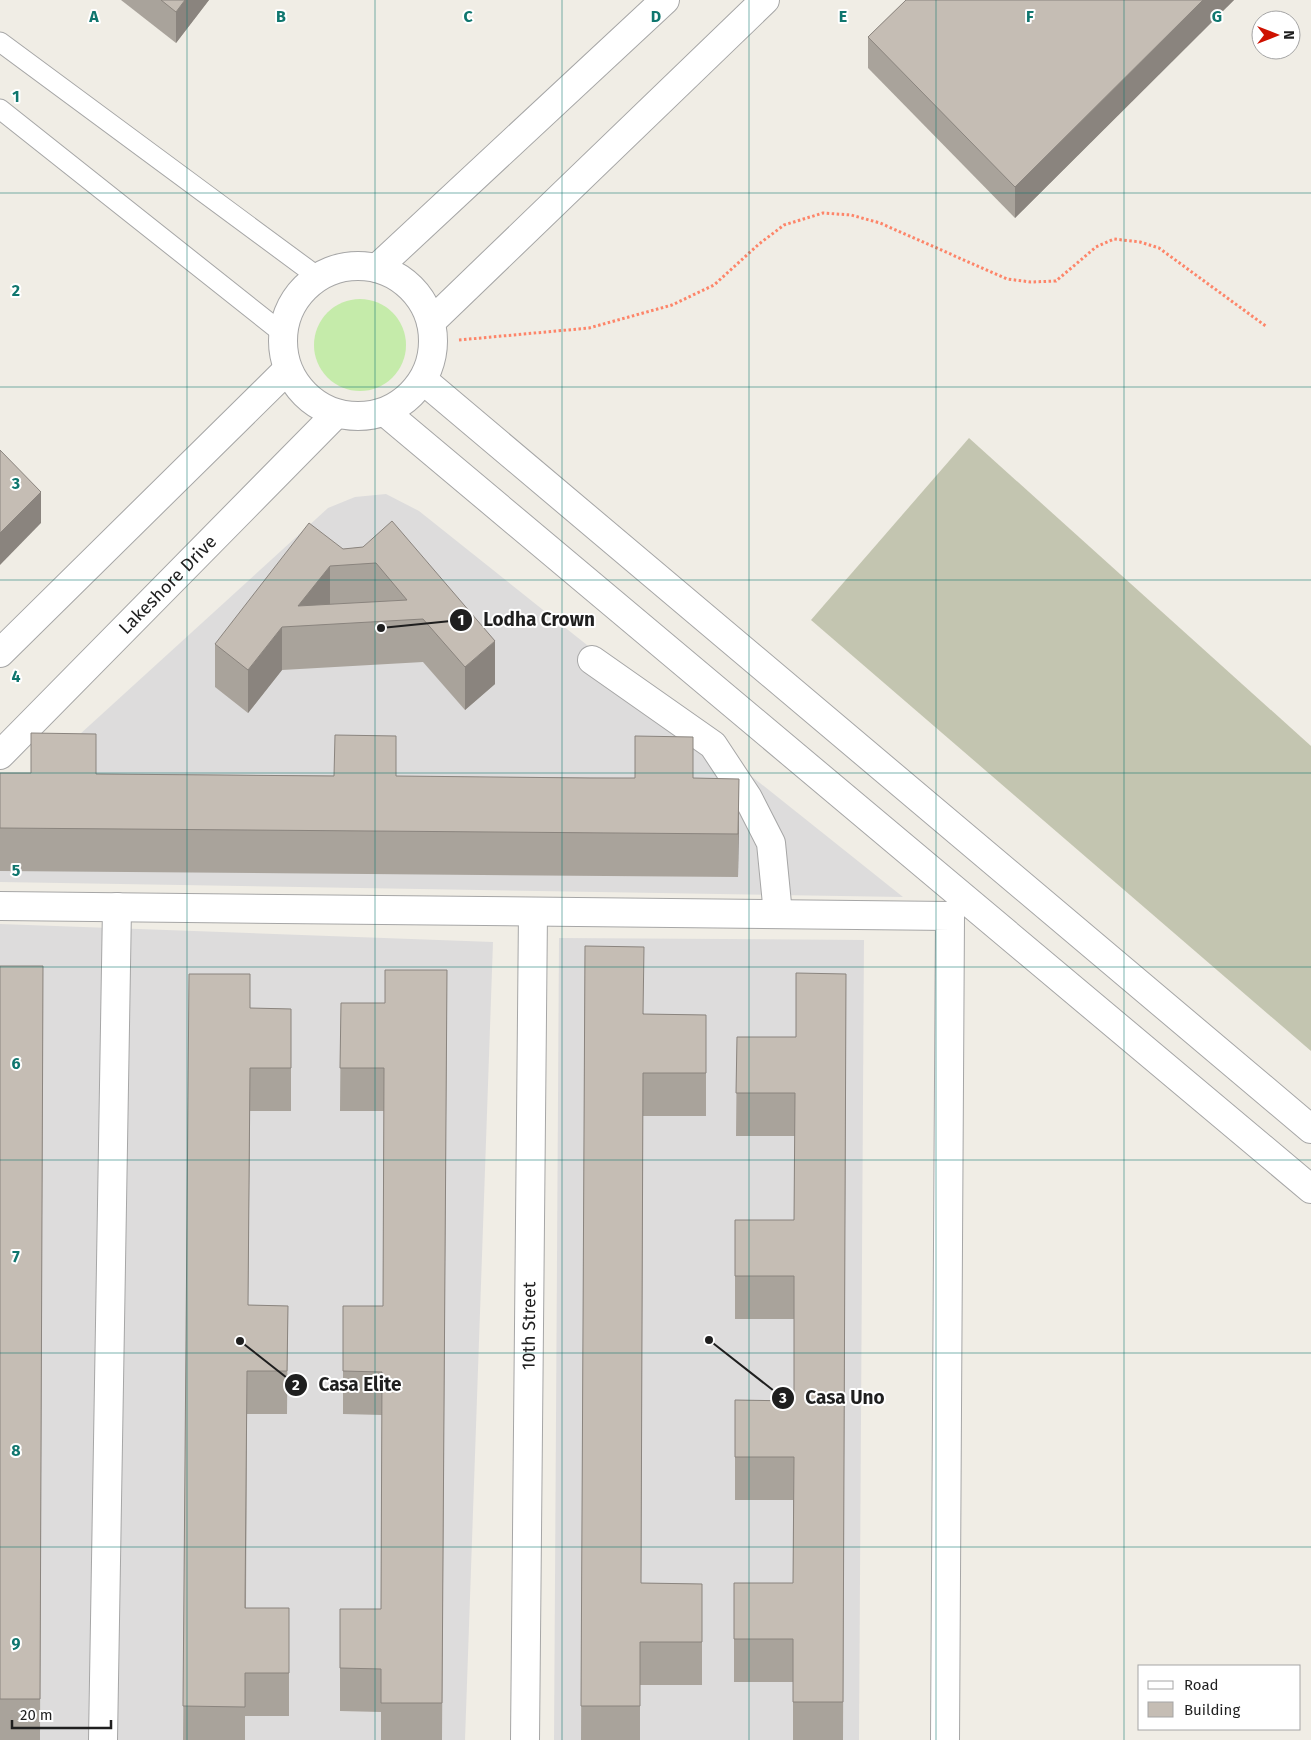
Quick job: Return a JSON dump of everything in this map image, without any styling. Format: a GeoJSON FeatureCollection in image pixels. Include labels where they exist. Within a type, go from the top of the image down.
{"type":"FeatureCollection","features":[{"type":"Feature","properties":{"kind":"street"},"geometry":{"type":"LineString","coordinates":[[377,268],[666,0]]}},
{"type":"Feature","properties":{"kind":"street"},"geometry":{"type":"LineString","coordinates":[[432,332],[765,0]]}},
{"type":"Feature","properties":{"kind":"street"},"geometry":{"type":"LineString","coordinates":[[357,265],[377,268],[400,279],[420,298],[432,332],[431,362],[423,380],[407,399],[385,412],[360,417],[336,414],[313,403],[297,386],[288,370],[282,349],[282,332],[292,303],[304,288],[318,277],[336,268],[357,265]]}},
{"type":"Feature","properties":{"kind":"street"},"geometry":{"type":"LineString","coordinates":[[0,653],[288,370]]}},
{"type":"Feature","properties":{"kind":"street"},"geometry":{"type":"LineString","coordinates":[[423,380],[1311,1129]]}},
{"type":"Feature","properties":{"kind":"street"},"geometry":{"type":"LineString","coordinates":[[385,412],[1311,1189]]}},
{"type":"Feature","properties":{"kind":"street","name":"Lakeshore Drive"},"geometry":{"type":"LineString","coordinates":[[0,755],[336,414]]}},
{"type":"Feature","properties":{"kind":"street"},"geometry":{"type":"LineString","coordinates":[[592,660],[713,745],[748,798],[771,843],[778,914]]}},
{"type":"Feature","properties":{"kind":"street"},"geometry":{"type":"LineString","coordinates":[[0,906],[950,916],[945,1740]]}},
{"type":"Feature","properties":{"kind":"street"},"geometry":{"type":"LineString","coordinates":[[102,1740],[117,907]]}},
{"type":"Feature","properties":{"kind":"street","name":"10th Street"},"geometry":{"type":"LineString","coordinates":[[525,1740],[533,912]]}},
{"type":"Feature","properties":{"kind":"lane"},"geometry":{"type":"LineString","coordinates":[[0,42],[318,277]]}},
{"type":"Feature","properties":{"kind":"lane"},"geometry":{"type":"LineString","coordinates":[[0,109],[282,332]]}},
{"type":"Feature","properties":{"kind":"path"},"geometry":{"type":"LineString","coordinates":[[432,332],[588,328],[672,305],[714,285],[759,244],[784,225],[823,213],[851,215],[880,222],[1007,279],[1030,282],[1056,281],[1096,246],[1114,239],[1140,242],[1159,248],[1267,327]]}},
{"type":"Feature","properties":{"kind":"shaded area"},"geometry":{"type":"Polygon","coordinates":[[[969,438],[1311,746],[1311,1051],[811,620],[969,438]]]}},
{"type":"Feature","properties":{"kind":"shaded area"},"geometry":{"type":"Polygon","coordinates":[[[386,494],[419,511],[903,897],[0,882],[0,807],[328,508],[355,497],[386,494]]]}},
{"type":"Feature","properties":{"kind":"shaded area"},"geometry":{"type":"Polygon","coordinates":[[[0,924],[493,942],[465,1740],[0,1740],[0,924]]]}},
{"type":"Feature","properties":{"kind":"shaded area"},"geometry":{"type":"Polygon","coordinates":[[[559,938],[864,940],[859,1740],[554,1740],[559,938]]]}},
{"type":"Feature","properties":{"kind":"green space"},"geometry":{"type":"Polygon","coordinates":[[[360,299],[378,302],[393,312],[403,327],[406,345],[403,363],[393,378],[378,388],[360,391],[342,388],[327,378],[317,363],[314,345],[317,327],[327,312],[342,302],[360,299]]]}},
{"type":"Feature","properties":{"kind":"building"},"geometry":{"type":"Polygon","coordinates":[[[161,0],[185,0],[176,12],[161,0]]]}},
{"type":"Feature","properties":{"kind":"building"},"geometry":{"type":"Polygon","coordinates":[[[906,0],[1203,0],[1015,187],[868,37],[906,0]]]}},
{"type":"Feature","properties":{"kind":"building"},"geometry":{"type":"Polygon","coordinates":[[[0,450],[41,492],[0,533],[0,450]]]}},
{"type":"Feature","properties":{"kind":"building"},"geometry":{"type":"Polygon","coordinates":[[[392,521],[495,641],[465,667],[423,619],[282,627],[248,670],[215,644],[309,523],[343,549],[363,547],[392,521]],[[376,563],[330,566],[298,606],[407,600],[376,563]]]}},
{"type":"Feature","properties":{"kind":"building"},"geometry":{"type":"Polygon","coordinates":[[[31,733],[96,734],[96,774],[334,776],[335,735],[396,736],[396,776],[590,778],[635,778],[635,736],[693,737],[693,778],[739,779],[738,834],[0,828],[0,773],[31,773],[31,733]]]}},
{"type":"Feature","properties":{"kind":"building"},"geometry":{"type":"Polygon","coordinates":[[[585,946],[644,947],[643,1014],[706,1015],[706,1073],[643,1073],[641,1583],[702,1584],[702,1642],[640,1642],[640,1706],[581,1706],[585,946]]]}},
{"type":"Feature","properties":{"kind":"building"},"geometry":{"type":"Polygon","coordinates":[[[0,966],[43,966],[40,1699],[0,1699],[0,966]]]}},
{"type":"Feature","properties":{"kind":"building"},"geometry":{"type":"Polygon","coordinates":[[[385,970],[447,970],[442,1703],[381,1703],[381,1669],[340,1668],[340,1609],[381,1609],[382,1372],[343,1371],[343,1306],[383,1306],[384,1068],[340,1068],[341,1003],[385,1003],[385,970]]]}},
{"type":"Feature","properties":{"kind":"building"},"geometry":{"type":"Polygon","coordinates":[[[796,973],[846,974],[843,1702],[793,1702],[793,1639],[734,1639],[734,1583],[793,1583],[794,1457],[735,1457],[735,1400],[794,1401],[794,1276],[735,1276],[735,1220],[794,1220],[795,1093],[736,1093],[737,1037],[796,1037],[796,973]]]}},
{"type":"Feature","properties":{"kind":"building"},"geometry":{"type":"Polygon","coordinates":[[[189,974],[250,974],[250,1008],[291,1009],[291,1068],[250,1068],[248,1305],[288,1306],[287,1371],[247,1371],[245,1608],[289,1608],[289,1673],[245,1673],[245,1707],[183,1706],[189,974]]]}},
{"type":"Feature","properties":{"kind":"place","name":"Lodha Crown"},"geometry":{"type":"Point","coordinates":[381,628]}},
{"type":"Feature","properties":{"kind":"place","name":"Casa Uno"},"geometry":{"type":"Point","coordinates":[709,1340]}},
{"type":"Feature","properties":{"kind":"place","name":"Casa Elite"},"geometry":{"type":"Point","coordinates":[240,1341]}}]}
